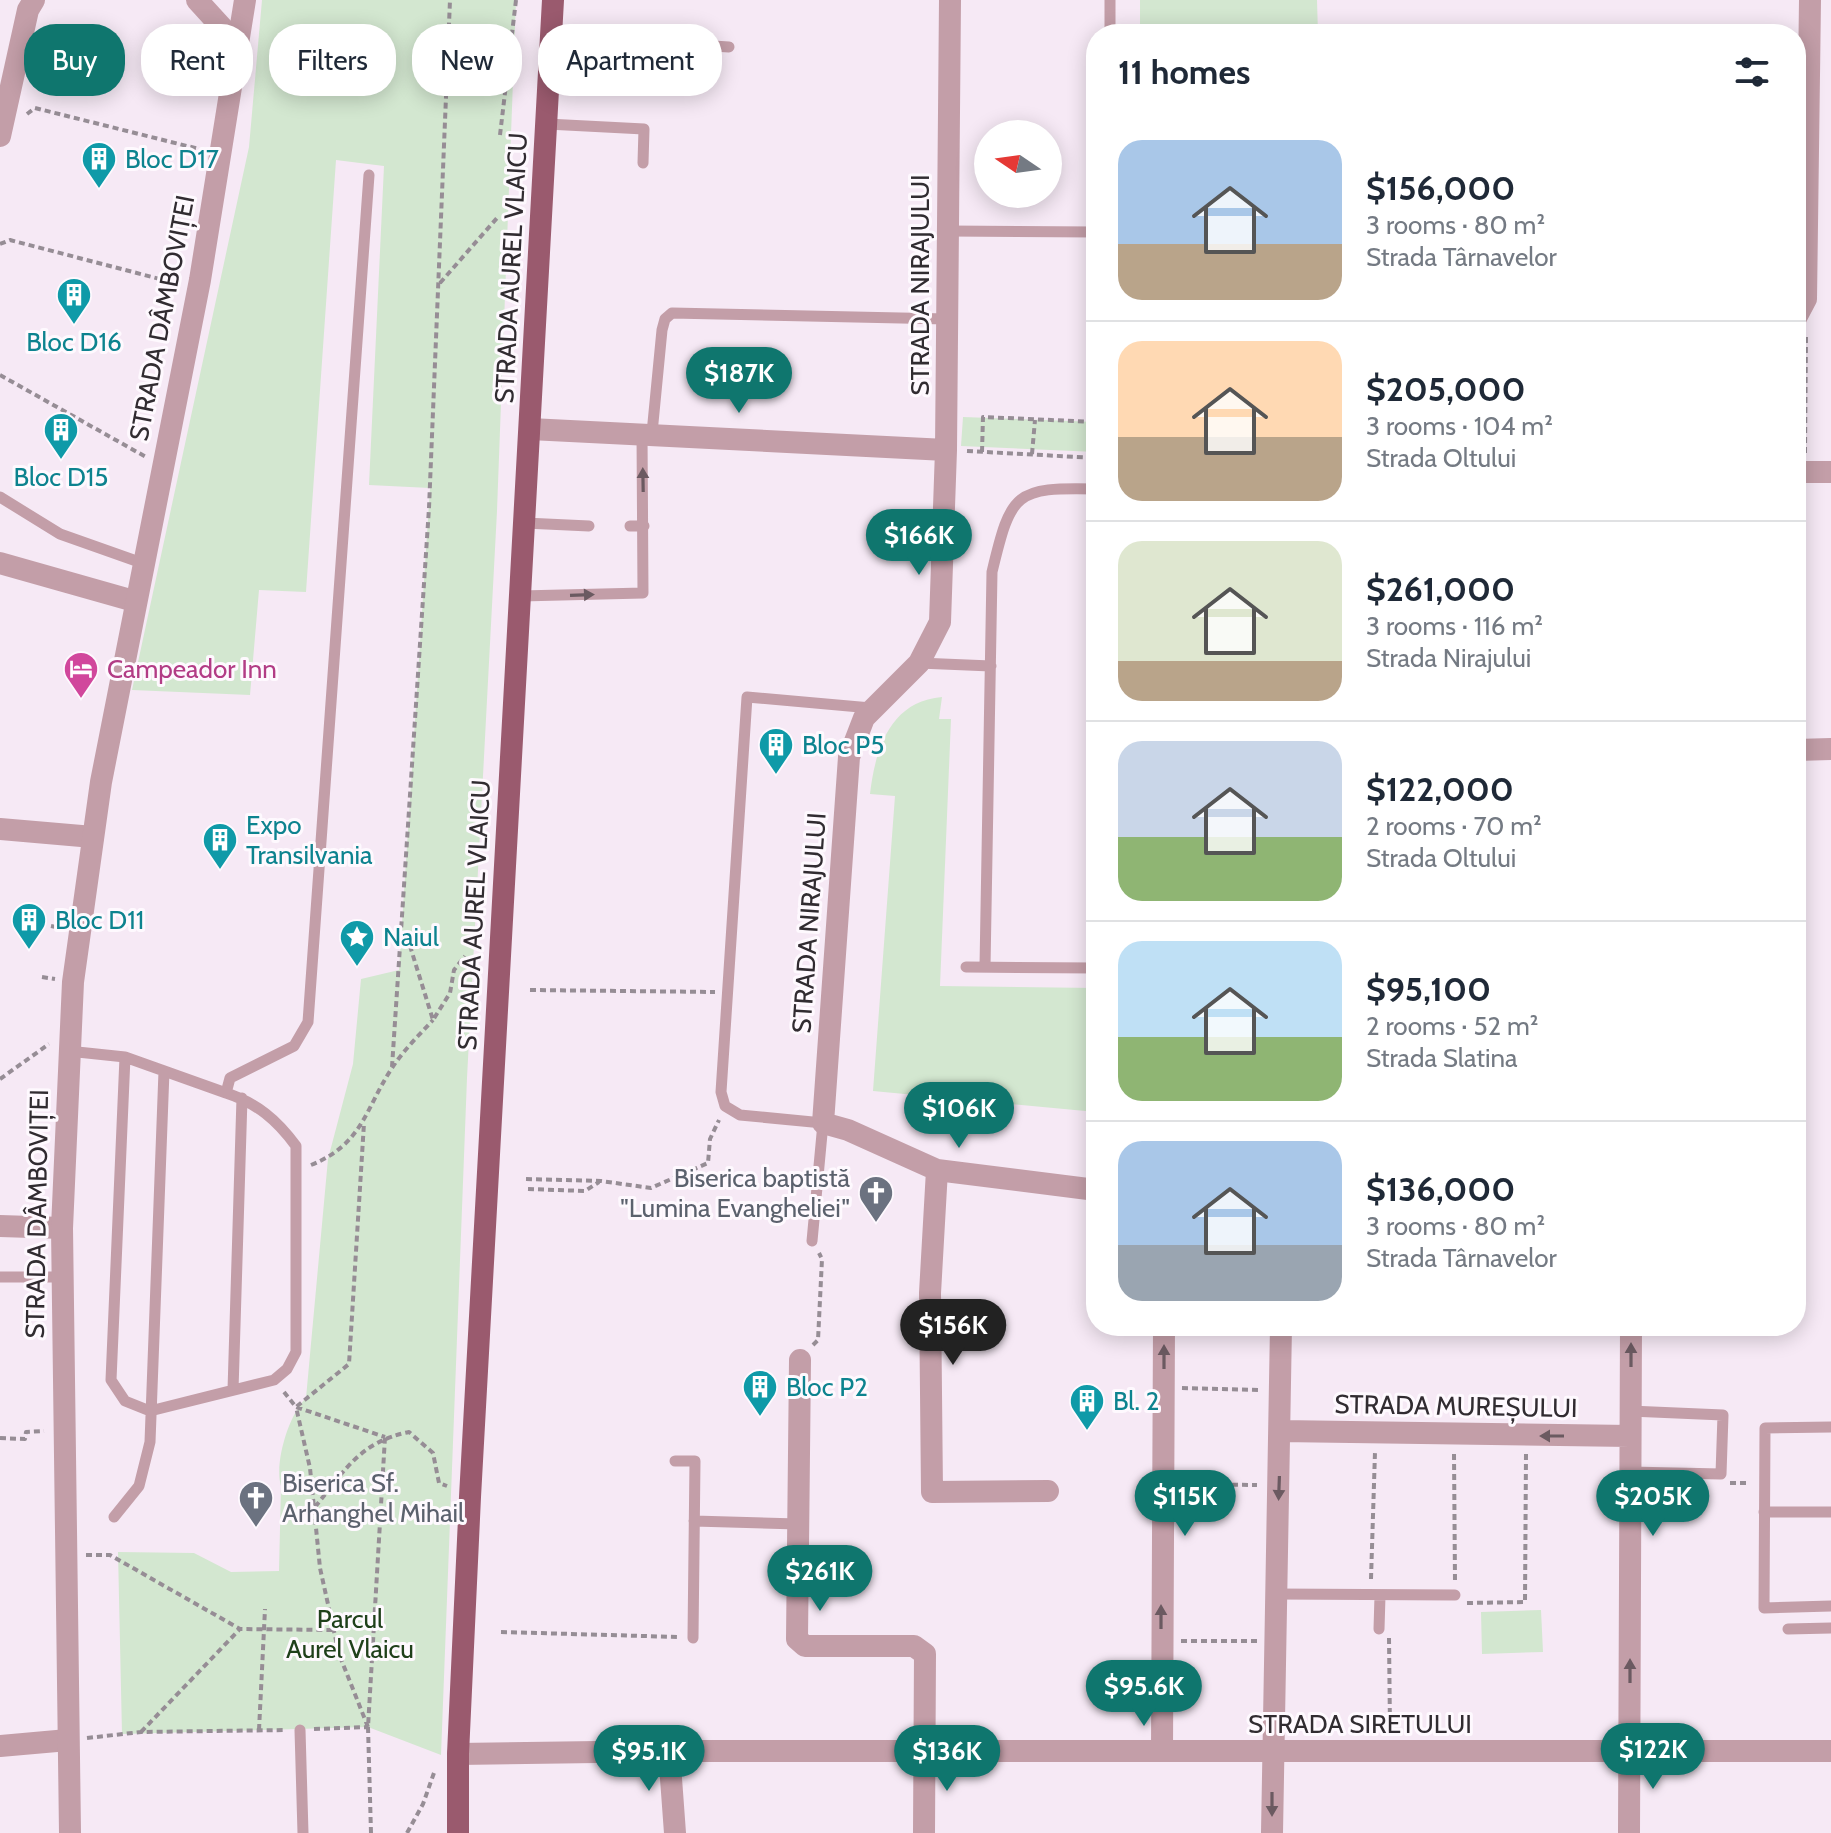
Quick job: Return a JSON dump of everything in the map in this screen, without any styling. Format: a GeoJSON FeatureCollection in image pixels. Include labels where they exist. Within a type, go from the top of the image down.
{"type":"FeatureCollection","features":[{"type":"Feature","properties":{"kind":"main road","name":"STRADA AUREL VLAICU"},"geometry":{"type":"LineString","coordinates":[[552,24],[553,0]]}},
{"type":"Feature","properties":{"kind":"main road","name":"STRADA AUREL VLAICU"},"geometry":{"type":"LineString","coordinates":[[458,1833],[458,1754],[549,96]]}},
{"type":"Feature","properties":{"kind":"street"},"geometry":{"type":"LineString","coordinates":[[1,133],[28,10],[34,0]]}},
{"type":"Feature","properties":{"kind":"street"},"geometry":{"type":"LineString","coordinates":[[197,0],[219,24]]}},
{"type":"Feature","properties":{"kind":"street","name":"STRADA DÂMBOVIȚEI"},"geometry":{"type":"LineString","coordinates":[[241,24],[245,0]]}},
{"type":"Feature","properties":{"kind":"street","name":"STRADA NIRAJULUI"},"geometry":{"type":"LineString","coordinates":[[823,1123],[849,757],[855,735],[871,708],[919,663],[940,622],[946,450],[950,0]]}},
{"type":"Feature","properties":{"kind":"street"},"geometry":{"type":"LineString","coordinates":[[1806,137],[1810,0]]}},
{"type":"Feature","properties":{"kind":"street","name":"STRADA DÂMBOVIȚEI"},"geometry":{"type":"LineString","coordinates":[[70,1833],[62,1277],[69,1026],[93,837],[134,601],[198,289],[230,96]]}},
{"type":"Feature","properties":{"kind":"street"},"geometry":{"type":"LineString","coordinates":[[530,429],[946,450]]}},
{"type":"Feature","properties":{"kind":"street"},"geometry":{"type":"LineString","coordinates":[[1806,472],[1831,472]]}},
{"type":"Feature","properties":{"kind":"street"},"geometry":{"type":"LineString","coordinates":[[0,563],[134,601]]}},
{"type":"Feature","properties":{"kind":"street"},"geometry":{"type":"LineString","coordinates":[[1806,750],[1831,749]]}},
{"type":"Feature","properties":{"kind":"street"},"geometry":{"type":"LineString","coordinates":[[0,829],[93,837]]}},
{"type":"Feature","properties":{"kind":"street"},"geometry":{"type":"LineString","coordinates":[[823,1123],[848,1130],[937,1170],[1086,1189]]}},
{"type":"Feature","properties":{"kind":"street"},"geometry":{"type":"LineString","coordinates":[[937,1170],[930,1293],[932,1492],[1048,1491]]}},
{"type":"Feature","properties":{"kind":"street"},"geometry":{"type":"LineString","coordinates":[[0,1226],[62,1228]]}},
{"type":"Feature","properties":{"kind":"street"},"geometry":{"type":"LineString","coordinates":[[1162,1751],[1164,1336]]}},
{"type":"Feature","properties":{"kind":"street"},"geometry":{"type":"LineString","coordinates":[[1272,1833],[1281,1336]]}},
{"type":"Feature","properties":{"kind":"street"},"geometry":{"type":"LineString","coordinates":[[1629,1833],[1631,1336]]}},
{"type":"Feature","properties":{"kind":"street"},"geometry":{"type":"LineString","coordinates":[[800,1360],[797,1639],[805,1646],[914,1646],[925,1654],[924,1833]]}},
{"type":"Feature","properties":{"kind":"street","name":"STRADA MUREȘULUI"},"geometry":{"type":"LineString","coordinates":[[1281,1431],[1454,1436],[1630,1436]]}},
{"type":"Feature","properties":{"kind":"street"},"geometry":{"type":"LineString","coordinates":[[0,1746],[68,1740]]}},
{"type":"Feature","properties":{"kind":"street"},"geometry":{"type":"LineString","coordinates":[[669,1751],[675,1833]]}},
{"type":"Feature","properties":{"kind":"street","name":"STRADA SIRETULUI"},"geometry":{"type":"LineString","coordinates":[[458,1754],[669,1751],[1831,1751]]}},
{"type":"Feature","properties":{"kind":"lane"},"geometry":{"type":"LineString","coordinates":[[1110,0],[1110,24]]}},
{"type":"Feature","properties":{"kind":"lane"},"geometry":{"type":"LineString","coordinates":[[722,47],[729,47]]}},
{"type":"Feature","properties":{"kind":"lane"},"geometry":{"type":"LineString","coordinates":[[547,124],[644,129],[643,163]]}},
{"type":"Feature","properties":{"kind":"lane"},"geometry":{"type":"LineString","coordinates":[[226,1093],[230,1078],[294,1046],[308,1022],[369,175]]}},
{"type":"Feature","properties":{"kind":"lane"},"geometry":{"type":"LineString","coordinates":[[948,231],[1086,232]]}},
{"type":"Feature","properties":{"kind":"lane"},"geometry":{"type":"LineString","coordinates":[[521,596],[643,593],[647,433],[662,330],[665,319],[672,313],[947,319]]}},
{"type":"Feature","properties":{"kind":"lane"},"geometry":{"type":"LineString","coordinates":[[985,967],[992,572],[1003,526],[1019,497],[1041,488],[1086,489]]}},
{"type":"Feature","properties":{"kind":"lane"},"geometry":{"type":"LineString","coordinates":[[0,497],[60,534],[142,563]]}},
{"type":"Feature","properties":{"kind":"lane"},"geometry":{"type":"LineString","coordinates":[[525,523],[589,526]]}},
{"type":"Feature","properties":{"kind":"lane"},"geometry":{"type":"LineString","coordinates":[[630,526],[644,526]]}},
{"type":"Feature","properties":{"kind":"lane"},"geometry":{"type":"LineString","coordinates":[[919,663],[991,666]]}},
{"type":"Feature","properties":{"kind":"lane"},"geometry":{"type":"LineString","coordinates":[[823,1123],[740,1115],[725,1106],[721,1092],[747,697],[871,708]]}},
{"type":"Feature","properties":{"kind":"lane"},"geometry":{"type":"LineString","coordinates":[[966,967],[1086,968]]}},
{"type":"Feature","properties":{"kind":"lane"},"geometry":{"type":"LineString","coordinates":[[68,1051],[125,1057],[242,1098],[276,1119],[296,1146],[296,1352],[287,1369],[274,1380],[150,1411],[125,1401],[111,1380],[125,1057]]}},
{"type":"Feature","properties":{"kind":"lane"},"geometry":{"type":"LineString","coordinates":[[114,1517],[139,1486],[150,1442],[164,1071]]}},
{"type":"Feature","properties":{"kind":"lane"},"geometry":{"type":"LineString","coordinates":[[233,1390],[242,1098]]}},
{"type":"Feature","properties":{"kind":"lane","name":"STRADA NIRAJULUI"},"geometry":{"type":"LineString","coordinates":[[812,1241],[823,1123]]}},
{"type":"Feature","properties":{"kind":"lane"},"geometry":{"type":"LineString","coordinates":[[0,1277],[62,1277]]}},
{"type":"Feature","properties":{"kind":"lane"},"geometry":{"type":"LineString","coordinates":[[1630,1411],[1723,1415],[1721,1474],[1630,1472]]}},
{"type":"Feature","properties":{"kind":"lane"},"geometry":{"type":"LineString","coordinates":[[1831,1427],[1765,1428],[1764,1608],[1831,1606]]}},
{"type":"Feature","properties":{"kind":"lane"},"geometry":{"type":"LineString","coordinates":[[675,1461],[695,1461],[693,1638]]}},
{"type":"Feature","properties":{"kind":"lane"},"geometry":{"type":"LineString","coordinates":[[1764,1512],[1831,1512]]}},
{"type":"Feature","properties":{"kind":"lane"},"geometry":{"type":"LineString","coordinates":[[694,1521],[798,1524]]}},
{"type":"Feature","properties":{"kind":"lane"},"geometry":{"type":"LineString","coordinates":[[1276,1594],[1455,1595]]}},
{"type":"Feature","properties":{"kind":"lane"},"geometry":{"type":"LineString","coordinates":[[1375,1596],[1379,1629]]}},
{"type":"Feature","properties":{"kind":"lane"},"geometry":{"type":"LineString","coordinates":[[1788,1629],[1831,1628]]}},
{"type":"Feature","properties":{"kind":"lane"},"geometry":{"type":"LineString","coordinates":[[300,1730],[303,1833]]}},
{"type":"Feature","properties":{"kind":"path"},"geometry":{"type":"LineString","coordinates":[[392,1067],[429,508],[450,0]]}},
{"type":"Feature","properties":{"kind":"path"},"geometry":{"type":"LineString","coordinates":[[500,135],[516,0]]}},
{"type":"Feature","properties":{"kind":"path"},"geometry":{"type":"LineString","coordinates":[[1,133],[35,108],[197,149],[207,149],[209,144],[222,147]]}},
{"type":"Feature","properties":{"kind":"path"},"geometry":{"type":"LineString","coordinates":[[438,285],[497,218]]}},
{"type":"Feature","properties":{"kind":"path"},"geometry":{"type":"LineString","coordinates":[[0,244],[10,240],[198,289]]}},
{"type":"Feature","properties":{"kind":"path"},"geometry":{"type":"LineString","coordinates":[[0,375],[162,467]]}},
{"type":"Feature","properties":{"kind":"path"},"geometry":{"type":"LineString","coordinates":[[982,452],[983,417],[1086,423]]}},
{"type":"Feature","properties":{"kind":"path"},"geometry":{"type":"LineString","coordinates":[[1032,454],[1035,420]]}},
{"type":"Feature","properties":{"kind":"path"},"geometry":{"type":"LineString","coordinates":[[946,450],[1086,457]]}},
{"type":"Feature","properties":{"kind":"path"},"geometry":{"type":"LineString","coordinates":[[401,941],[410,946],[433,1020]]}},
{"type":"Feature","properties":{"kind":"path"},"geometry":{"type":"LineString","coordinates":[[297,1173],[328,1159],[364,1123],[392,1067],[433,1020],[450,993],[454,970],[465,956]]}},
{"type":"Feature","properties":{"kind":"path"},"geometry":{"type":"LineString","coordinates":[[530,990],[728,992]]}},
{"type":"Feature","properties":{"kind":"path"},"geometry":{"type":"LineString","coordinates":[[0,1079],[69,1026]]}},
{"type":"Feature","properties":{"kind":"path"},"geometry":{"type":"LineString","coordinates":[[526,1179],[601,1181],[651,1188],[708,1163],[710,1139],[725,1106]]}},
{"type":"Feature","properties":{"kind":"path"},"geometry":{"type":"LineString","coordinates":[[296,1407],[349,1364],[364,1123]]}},
{"type":"Feature","properties":{"kind":"path"},"geometry":{"type":"LineString","coordinates":[[34,1165],[49,1168]]}},
{"type":"Feature","properties":{"kind":"path"},"geometry":{"type":"LineString","coordinates":[[528,1189],[585,1191],[601,1181]]}},
{"type":"Feature","properties":{"kind":"path"},"geometry":{"type":"LineString","coordinates":[[800,1360],[818,1340],[822,1259],[812,1241]]}},
{"type":"Feature","properties":{"kind":"path"},"geometry":{"type":"LineString","coordinates":[[1197,1388],[1255,1389]]}},
{"type":"Feature","properties":{"kind":"path"},"geometry":{"type":"LineString","coordinates":[[296,1407],[385,1437]]}},
{"type":"Feature","properties":{"kind":"path"},"geometry":{"type":"LineString","coordinates":[[296,1407],[304,1434],[315,1507],[320,1568],[339,1654],[368,1727]]}},
{"type":"Feature","properties":{"kind":"path"},"geometry":{"type":"LineString","coordinates":[[0,1438],[25,1439],[26,1432],[66,1429]]}},
{"type":"Feature","properties":{"kind":"path"},"geometry":{"type":"LineString","coordinates":[[315,1507],[364,1448],[385,1437],[409,1432],[433,1453],[439,1483],[447,1486]]}},
{"type":"Feature","properties":{"kind":"path"},"geometry":{"type":"LineString","coordinates":[[1454,1436],[1455,1603],[1525,1602],[1526,1436]]}},
{"type":"Feature","properties":{"kind":"path"},"geometry":{"type":"LineString","coordinates":[[371,1833],[368,1727],[385,1437]]}},
{"type":"Feature","properties":{"kind":"path"},"geometry":{"type":"LineString","coordinates":[[1375,1457],[1375,1596]]}},
{"type":"Feature","properties":{"kind":"path"},"geometry":{"type":"LineString","coordinates":[[1162,1484],[1279,1486]]}},
{"type":"Feature","properties":{"kind":"path"},"geometry":{"type":"LineString","coordinates":[[67,1554],[110,1555],[240,1629],[336,1630]]}},
{"type":"Feature","properties":{"kind":"path"},"geometry":{"type":"LineString","coordinates":[[259,1730],[265,1609]]}},
{"type":"Feature","properties":{"kind":"path"},"geometry":{"type":"LineString","coordinates":[[141,1732],[240,1629]]}},
{"type":"Feature","properties":{"kind":"path"},"geometry":{"type":"LineString","coordinates":[[1379,1629],[1389,1630],[1391,1752]]}},
{"type":"Feature","properties":{"kind":"path"},"geometry":{"type":"LineString","coordinates":[[501,1632],[693,1638]]}},
{"type":"Feature","properties":{"kind":"path"},"geometry":{"type":"LineString","coordinates":[[1162,1641],[1275,1641]]}},
{"type":"Feature","properties":{"kind":"path"},"geometry":{"type":"LineString","coordinates":[[68,1740],[141,1732],[368,1727]]}},
{"type":"Feature","properties":{"kind":"path"},"geometry":{"type":"LineString","coordinates":[[407,1833],[423,1804],[436,1767]]}},
{"type":"Feature","properties":{"kind":"green space","name":"Parcul Aurel Vlaicu"},"geometry":{"type":"Polygon","coordinates":[[[262,0],[516,0],[515,24],[412,24],[412,96],[512,96],[497,511],[467,1078],[441,1755],[368,1727],[122,1734],[118,1552],[194,1553],[231,1572],[279,1571],[281,1452],[294,1415],[306,1398],[328,1159],[353,1064],[361,979],[399,970],[430,488],[369,485],[384,166],[336,160],[306,592],[259,590],[250,695],[132,690],[249,147],[262,0]]]}},
{"type":"Feature","properties":{"kind":"green space"},"geometry":{"type":"Polygon","coordinates":[[[1140,0],[1317,0],[1318,24],[1140,24],[1140,0]]]}},
{"type":"Feature","properties":{"kind":"green space"},"geometry":{"type":"Polygon","coordinates":[[[963,417],[1086,422],[1086,452],[961,446],[963,417]]]}},
{"type":"Feature","properties":{"kind":"green space"},"geometry":{"type":"Polygon","coordinates":[[[942,697],[939,719],[951,719],[940,986],[1086,988],[1086,1111],[873,1091],[895,796],[870,794],[872,777],[888,730],[910,708],[942,697]]]}},
{"type":"Feature","properties":{"kind":"green space"},"geometry":{"type":"Polygon","coordinates":[[[1541,1610],[1543,1652],[1482,1654],[1481,1612],[1541,1610]]]}},
{"type":"Feature","properties":{"kind":"place","name":"Bloc D17"},"geometry":{"type":"Point","coordinates":[99,190]}},
{"type":"Feature","properties":{"kind":"place","name":"Bloc D16"},"geometry":{"type":"Point","coordinates":[74,326]}},
{"type":"Feature","properties":{"kind":"place","name":"Bloc D15"},"geometry":{"type":"Point","coordinates":[61,461]}},
{"type":"Feature","properties":{"kind":"place","name":"Campeador Inn"},"geometry":{"type":"Point","coordinates":[81,700]}},
{"type":"Feature","properties":{"kind":"place","name":"Bloc P5"},"geometry":{"type":"Point","coordinates":[776,776]}},
{"type":"Feature","properties":{"kind":"place","name":"Expo Transilvania"},"geometry":{"type":"Point","coordinates":[220,871]}},
{"type":"Feature","properties":{"kind":"place","name":"Bloc D11"},"geometry":{"type":"Point","coordinates":[29,951]}},
{"type":"Feature","properties":{"kind":"place","name":"Naiul"},"geometry":{"type":"Point","coordinates":[357,968]}},
{"type":"Feature","properties":{"kind":"place","name":"Biserica baptistă \"Lumina Evangheliei\""},"geometry":{"type":"Point","coordinates":[876,1224]}},
{"type":"Feature","properties":{"kind":"place","name":"Bloc P2"},"geometry":{"type":"Point","coordinates":[760,1418]}},
{"type":"Feature","properties":{"kind":"place","name":"Bl. 2"},"geometry":{"type":"Point","coordinates":[1087,1432]}},
{"type":"Feature","properties":{"kind":"place","name":"Biserica Sf. Arhanghel Mihail"},"geometry":{"type":"Point","coordinates":[256,1529]}}]}
